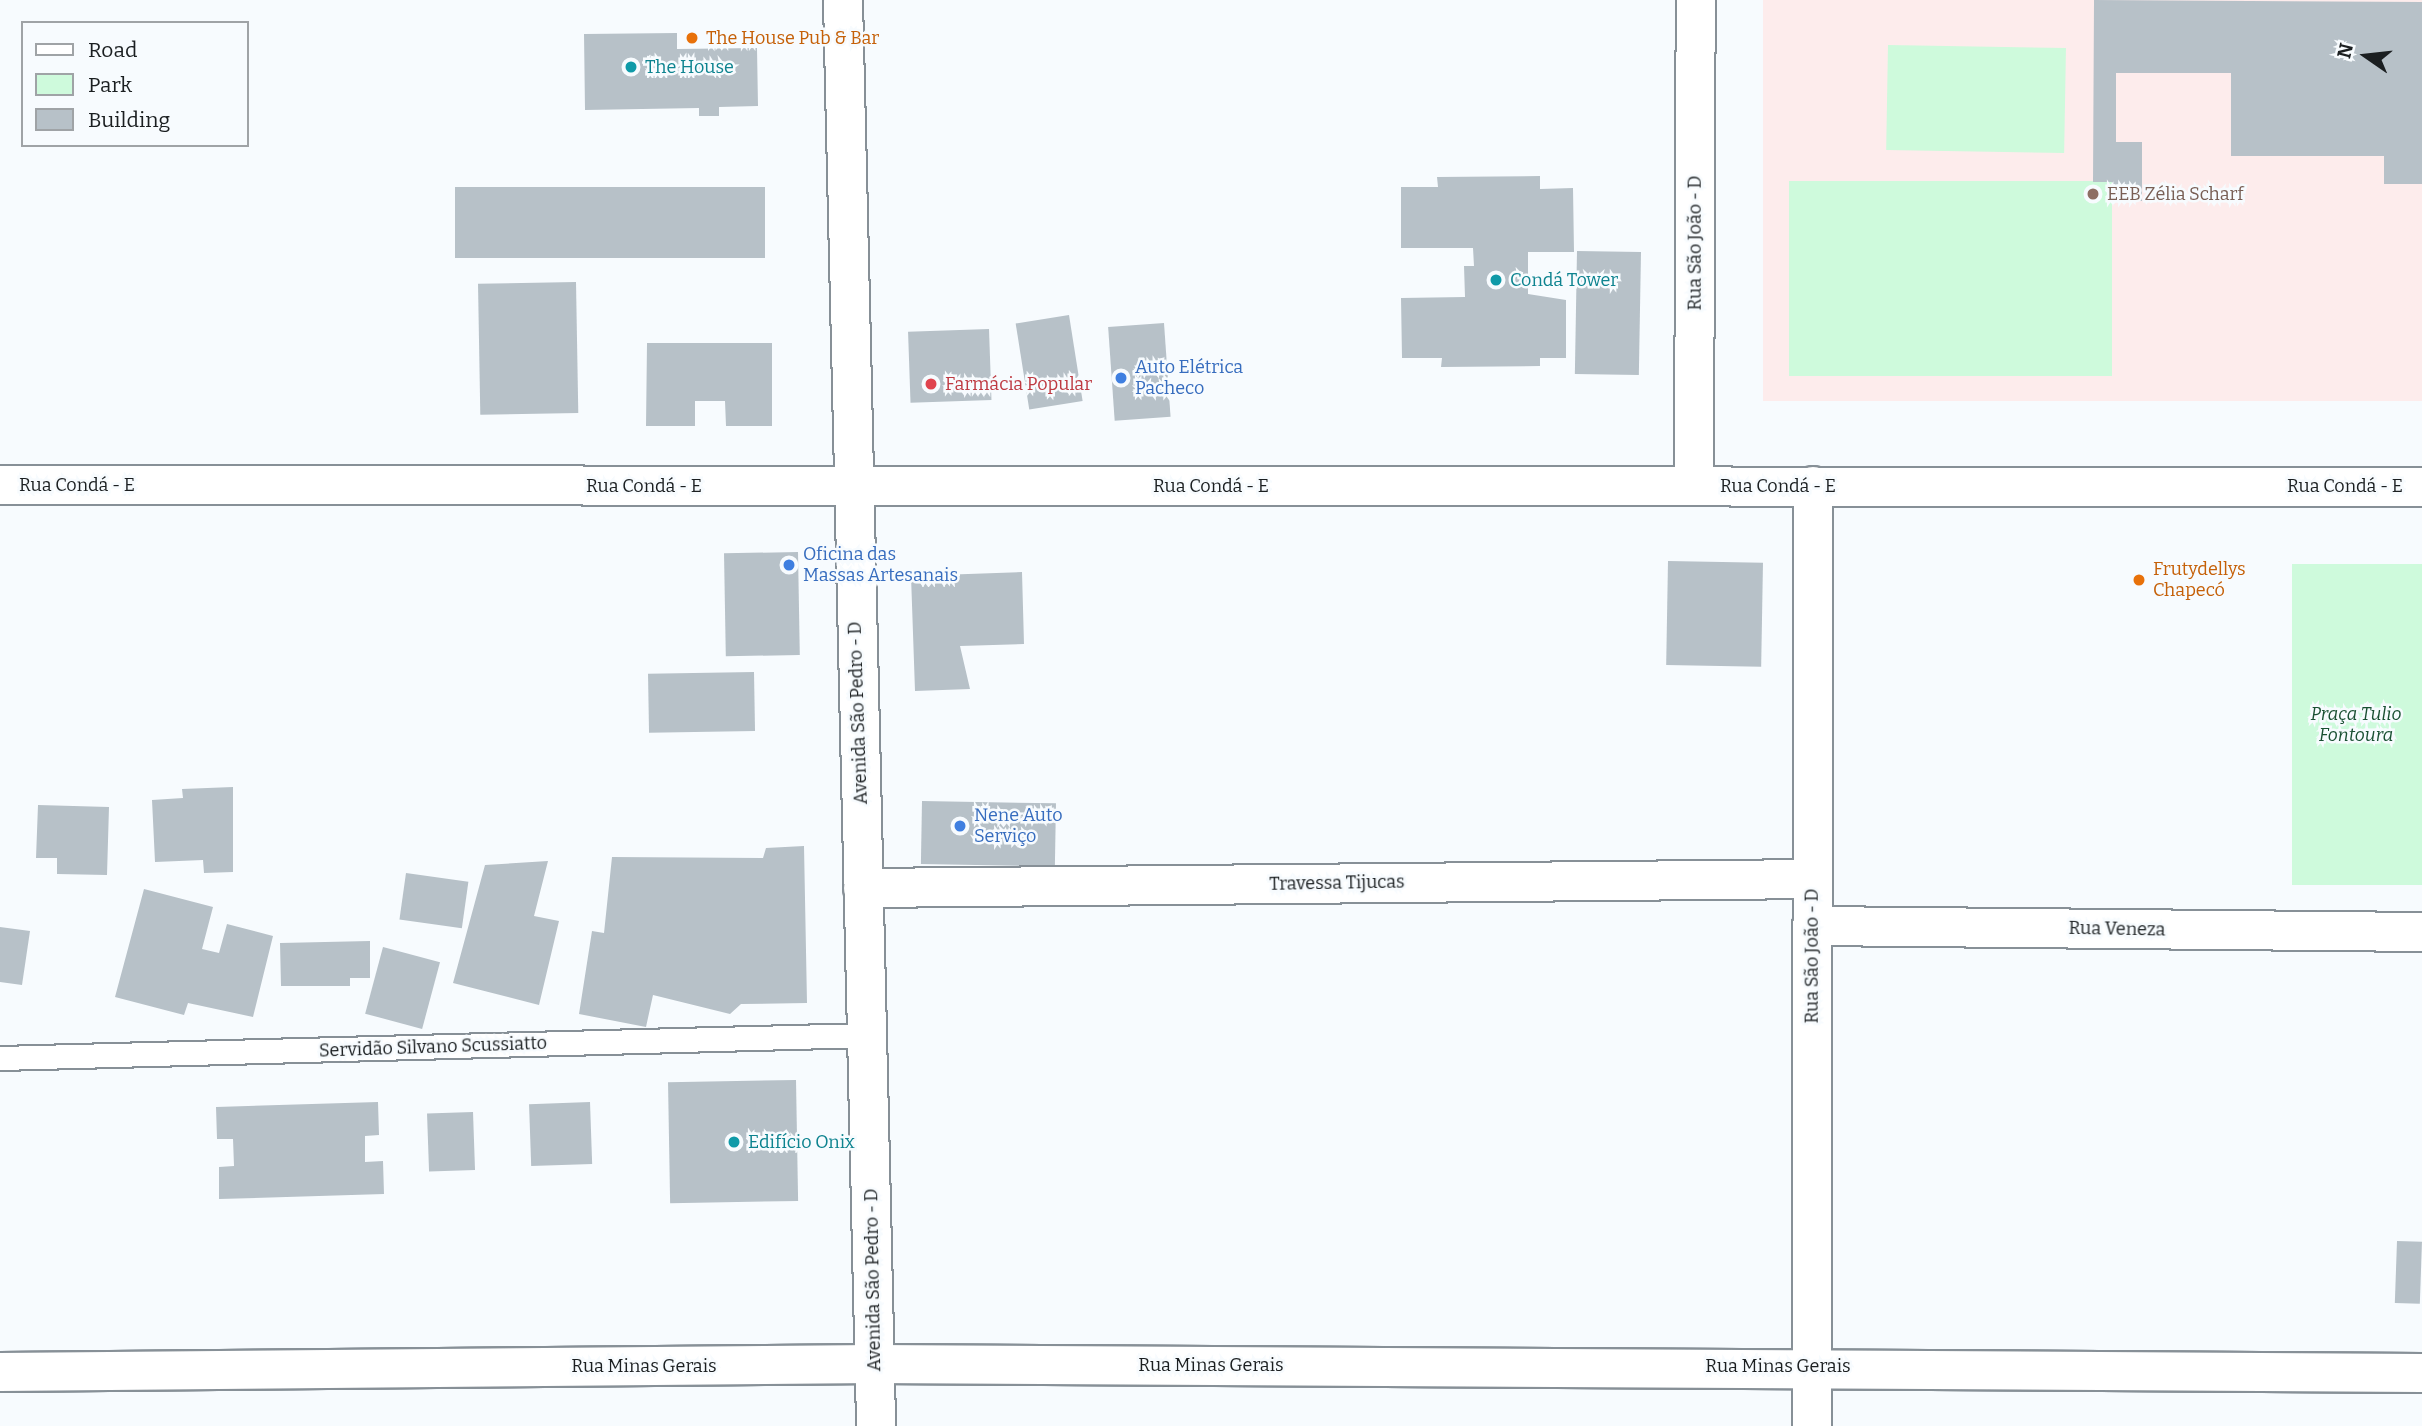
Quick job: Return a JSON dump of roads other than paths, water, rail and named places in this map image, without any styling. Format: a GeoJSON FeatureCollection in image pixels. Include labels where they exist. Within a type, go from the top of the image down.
{"type":"FeatureCollection","features":[{"type":"Feature","properties":{"kind":"street","name":"Avenida São Pedro - D"},"geometry":{"type":"LineString","coordinates":[[843,0],[851,486],[876,1426]]}},
{"type":"Feature","properties":{"kind":"street","name":"Rua São João - D"},"geometry":{"type":"LineString","coordinates":[[1694,486],[1696,0]]}},
{"type":"Feature","properties":{"kind":"street","name":"Rua Condá - E"},"geometry":{"type":"LineString","coordinates":[[0,485],[2422,486]]}},
{"type":"Feature","properties":{"kind":"street","name":"Rua São João - D"},"geometry":{"type":"LineString","coordinates":[[1812,486],[1812,1426]]}},
{"type":"Feature","properties":{"kind":"street","name":"Travessa Tijucas"},"geometry":{"type":"LineString","coordinates":[[863,888],[1812,879]]}},
{"type":"Feature","properties":{"kind":"street","name":"Rua Veneza"},"geometry":{"type":"LineString","coordinates":[[1812,926],[2422,932]]}},
{"type":"Feature","properties":{"kind":"street","name":"Rua Minas Gerais"},"geometry":{"type":"LineString","coordinates":[[0,1372],[875,1364],[1812,1366],[2422,1373]]}},
{"type":"Feature","properties":{"kind":"lane","name":"Servidão Silvano Scussiatto"},"geometry":{"type":"LineString","coordinates":[[0,1058],[866,1035]]}},
{"type":"Feature","properties":{"kind":"place","name":"The House Pub & Bar"},"geometry":{"type":"Point","coordinates":[692,38]}},
{"type":"Feature","properties":{"kind":"place","name":"The House"},"geometry":{"type":"Point","coordinates":[631,67]}},
{"type":"Feature","properties":{"kind":"place","name":"EEB Zélia Scharf"},"geometry":{"type":"Point","coordinates":[2093,194]}},
{"type":"Feature","properties":{"kind":"place","name":"Condá Tower"},"geometry":{"type":"Point","coordinates":[1496,280]}},
{"type":"Feature","properties":{"kind":"place","name":"Auto Elétrica Pacheco"},"geometry":{"type":"Point","coordinates":[1121,378]}},
{"type":"Feature","properties":{"kind":"place","name":"Farmácia Popular"},"geometry":{"type":"Point","coordinates":[931,384]}},
{"type":"Feature","properties":{"kind":"place","name":"Oficina das Massas Artesanais"},"geometry":{"type":"Point","coordinates":[789,565]}},
{"type":"Feature","properties":{"kind":"place","name":"Frutydellys Chapecó"},"geometry":{"type":"Point","coordinates":[2139,580]}},
{"type":"Feature","properties":{"kind":"place","name":"Nene Auto Serviço"},"geometry":{"type":"Point","coordinates":[960,826]}},
{"type":"Feature","properties":{"kind":"place","name":"Edifício Onix"},"geometry":{"type":"Point","coordinates":[734,1142]}},
{"type":"Feature","properties":{"kind":"park label","name":"Praça Tulio Fontoura"},"geometry":{"type":"Point","coordinates":[2356,725]}}]}
